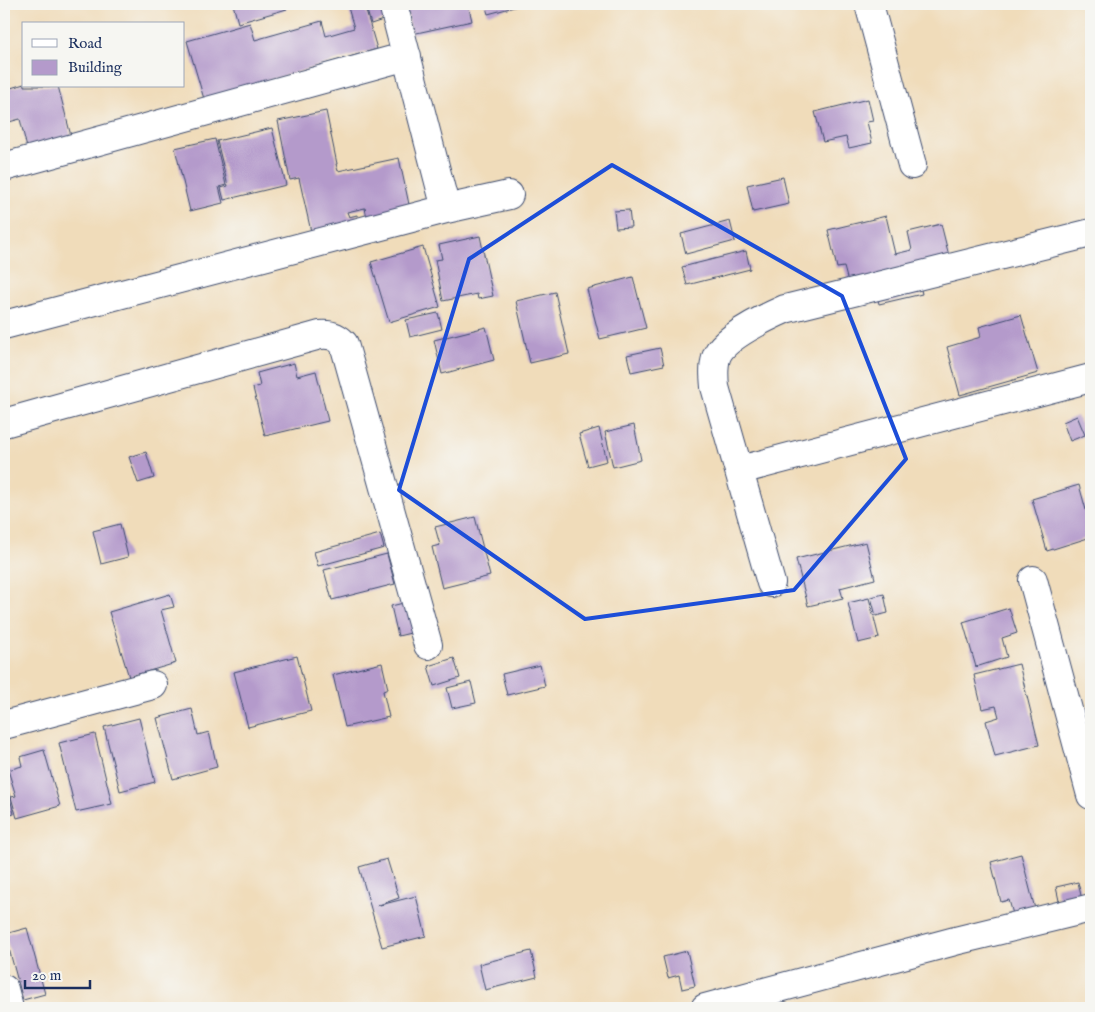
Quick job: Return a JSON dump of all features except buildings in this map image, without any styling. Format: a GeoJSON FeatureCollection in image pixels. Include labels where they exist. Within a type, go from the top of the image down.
{"type":"FeatureCollection","features":[{"type":"Feature","properties":{"kind":"street"},"geometry":{"type":"LineString","coordinates":[[393,4],[446,209]]}},
{"type":"Feature","properties":{"kind":"street"},"geometry":{"type":"LineString","coordinates":[[869,4],[912,165]]}},
{"type":"Feature","properties":{"kind":"street"},"geometry":{"type":"LineString","coordinates":[[4,167],[407,56]]}},
{"type":"Feature","properties":{"kind":"street"},"geometry":{"type":"LineString","coordinates":[[4,325],[446,209],[509,195]]}},
{"type":"Feature","properties":{"kind":"street"},"geometry":{"type":"LineString","coordinates":[[771,583],[715,387],[714,369],[717,355],[720,351],[738,335],[755,324],[785,309],[1091,233]]}},
{"type":"Feature","properties":{"kind":"street"},"geometry":{"type":"LineString","coordinates":[[4,423],[320,336],[336,337],[344,344],[428,645]]}},
{"type":"Feature","properties":{"kind":"street"},"geometry":{"type":"LineString","coordinates":[[740,470],[1091,378]]}},
{"type":"Feature","properties":{"kind":"street"},"geometry":{"type":"LineString","coordinates":[[1033,580],[1091,795]]}},
{"type":"Feature","properties":{"kind":"street"},"geometry":{"type":"LineString","coordinates":[[4,725],[153,685]]}},
{"type":"Feature","properties":{"kind":"street"},"geometry":{"type":"LineString","coordinates":[[705,1008],[955,941],[1091,908]]}},
{"type":"Feature","properties":{"kind":"street"},"geometry":{"type":"LineString","coordinates":[[4,989],[9,1008]]}},
{"type":"Feature","properties":{"kind":"highlighted area"},"geometry":{"type":"Polygon","coordinates":[[[612,165],[842,296],[906,459],[794,590],[585,619],[399,490],[469,259],[612,165]]]}}]}
